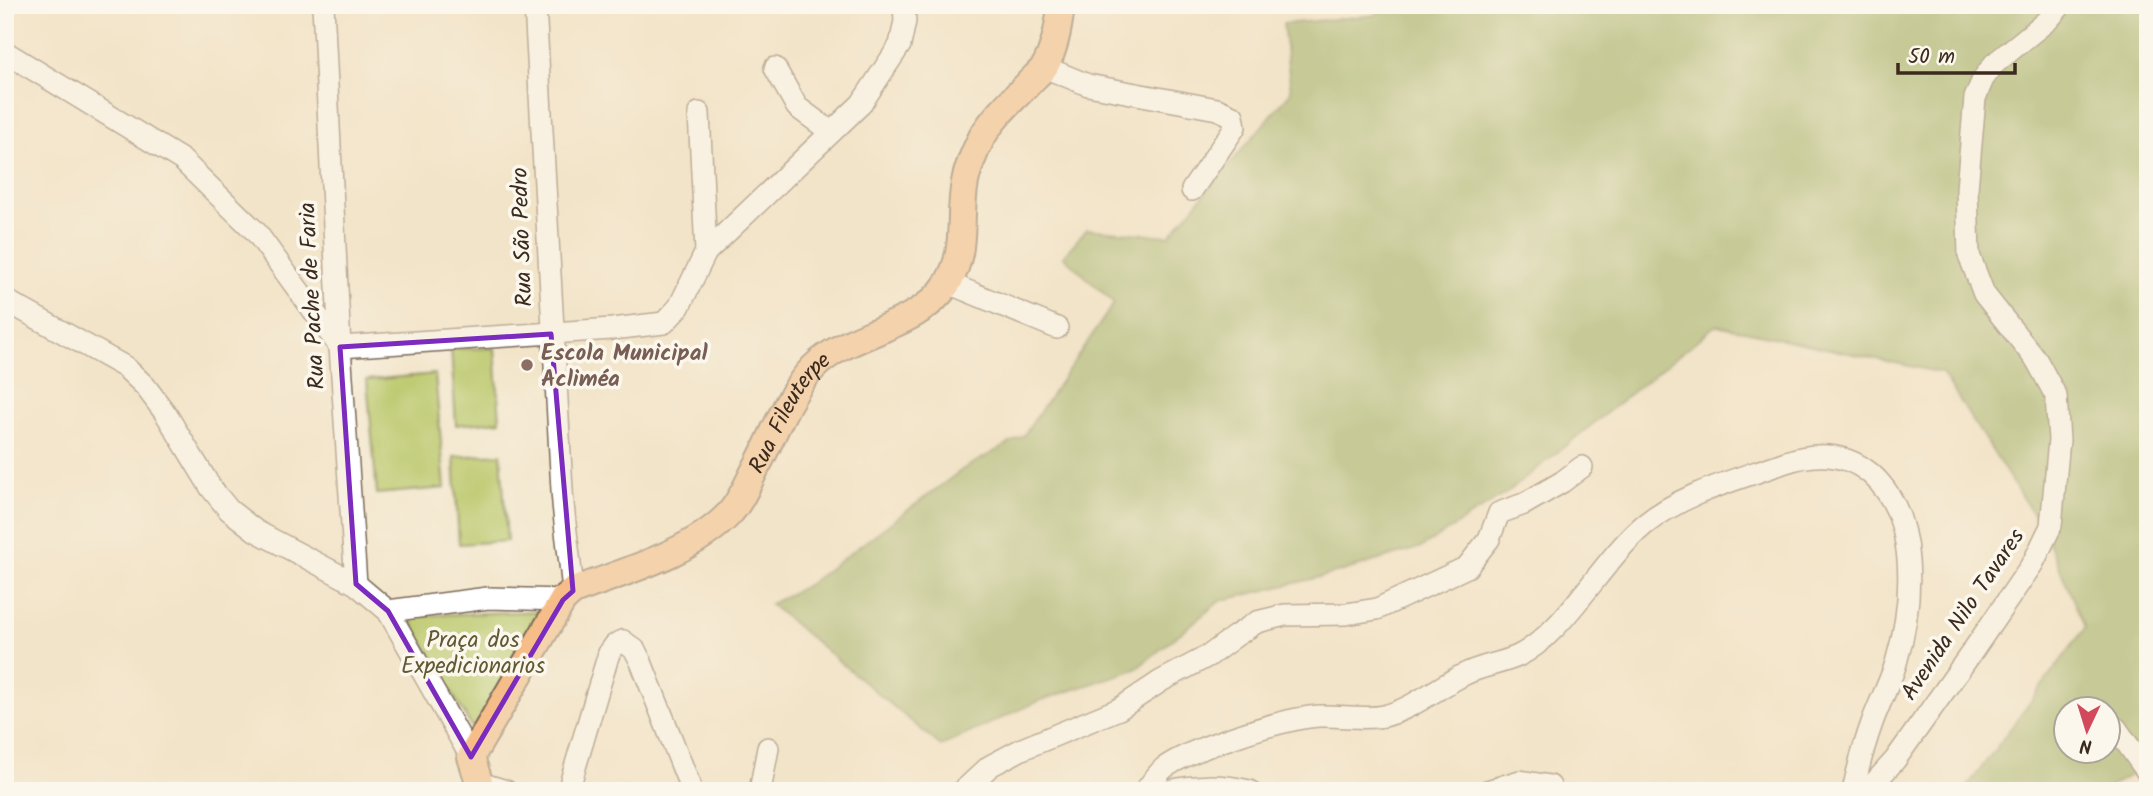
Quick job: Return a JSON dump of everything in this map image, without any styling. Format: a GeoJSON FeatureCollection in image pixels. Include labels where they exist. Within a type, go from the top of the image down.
{"type":"FeatureCollection","features":[{"type":"Feature","properties":{"kind":"main road","name":"Rua Fileuterpe"},"geometry":{"type":"LineString","coordinates":[[568,596],[658,558],[716,526],[742,494],[794,394],[813,368],[831,354],[930,304],[948,283],[960,255],[965,182],[976,149],[992,120],[1044,68],[1055,43],[1062,5]]}},
{"type":"Feature","properties":{"kind":"main road"},"geometry":{"type":"LineString","coordinates":[[481,787],[471,757],[568,596]]}},
{"type":"Feature","properties":{"kind":"street","name":"Rua Pache de Faria"},"geometry":{"type":"LineString","coordinates":[[323,5],[340,347],[356,584]]}},
{"type":"Feature","properties":{"kind":"street","name":"Rua São Pedro"},"geometry":{"type":"LineString","coordinates":[[535,5],[551,334],[559,408],[568,596]]}},
{"type":"Feature","properties":{"kind":"street"},"geometry":{"type":"LineString","coordinates":[[5,52],[182,160],[256,232],[340,347],[551,334],[664,323],[679,307],[706,252],[861,104],[900,45],[905,21],[904,5]]}},
{"type":"Feature","properties":{"kind":"street","name":"Avenida Nilo Tavares"},"geometry":{"type":"LineString","coordinates":[[1867,791],[1895,760],[2034,563],[2051,526],[2059,440],[2056,396],[2037,360],[1984,294],[1969,255],[1966,189],[1975,98],[1983,79],[1994,64],[2049,19],[2060,5]]}},
{"type":"Feature","properties":{"kind":"street"},"geometry":{"type":"LineString","coordinates":[[775,68],[797,107],[831,132]]}},
{"type":"Feature","properties":{"kind":"street"},"geometry":{"type":"LineString","coordinates":[[1044,68],[1088,85],[1217,109],[1233,116],[1235,127],[1192,190]]}},
{"type":"Feature","properties":{"kind":"street"},"geometry":{"type":"LineString","coordinates":[[699,113],[706,252]]}},
{"type":"Feature","properties":{"kind":"street"},"geometry":{"type":"LineString","coordinates":[[948,283],[1057,328]]}},
{"type":"Feature","properties":{"kind":"street"},"geometry":{"type":"LineString","coordinates":[[5,300],[125,367],[145,386],[166,414],[211,488],[229,510],[256,531],[356,584],[388,611],[471,757]]}},
{"type":"Feature","properties":{"kind":"street"},"geometry":{"type":"LineString","coordinates":[[1145,791],[1163,769],[1191,754],[1278,723],[1317,716],[1383,716],[1465,674],[1519,655],[1542,639],[1611,557],[1643,526],[1671,505],[1795,459],[1823,454],[1859,463],[1882,484],[1896,504],[1908,564],[1908,601],[1896,663],[1872,721],[1853,791]]}},
{"type":"Feature","properties":{"kind":"street"},"geometry":{"type":"LineString","coordinates":[[963,791],[990,766],[1022,749],[1119,709],[1161,681],[1210,655],[1258,622],[1284,615],[1346,614],[1377,609],[1467,567],[1489,539],[1499,513],[1562,482],[1582,467]]}},
{"type":"Feature","properties":{"kind":"street"},"geometry":{"type":"LineString","coordinates":[[388,611],[488,598],[568,596]]}},
{"type":"Feature","properties":{"kind":"street"},"geometry":{"type":"LineString","coordinates":[[568,791],[610,653],[615,645],[623,642],[635,650],[641,662],[692,791]]}},
{"type":"Feature","properties":{"kind":"street"},"geometry":{"type":"LineString","coordinates":[[2122,736],[2148,773]]}},
{"type":"Feature","properties":{"kind":"street"},"geometry":{"type":"LineString","coordinates":[[760,791],[768,748]]}},
{"type":"Feature","properties":{"kind":"street"},"geometry":{"type":"LineString","coordinates":[[1487,791],[1520,781],[1550,786]]}},
{"type":"Feature","properties":{"kind":"street"},"geometry":{"type":"LineString","coordinates":[[1167,791],[1198,784],[1250,791]]}},
{"type":"Feature","properties":{"kind":"street"},"geometry":{"type":"LineString","coordinates":[[481,787],[506,791]]}},
{"type":"Feature","properties":{"kind":"highlighted area"},"geometry":{"type":"Polygon","coordinates":[[[551,334],[573,591],[563,600],[471,757],[388,611],[356,584],[340,347],[551,334]]]}},
{"type":"Feature","properties":{"kind":"green space"},"geometry":{"type":"Polygon","coordinates":[[[1378,5],[2148,5],[2148,765],[2102,791],[1970,791],[1967,787],[2085,628],[2045,533],[1942,373],[1716,325],[1508,492],[1422,547],[1333,574],[1220,601],[1136,669],[1039,701],[941,746],[770,604],[806,586],[963,469],[1024,435],[1114,303],[1063,256],[1087,229],[1169,236],[1291,92],[1283,24],[1376,15],[1378,5]]]}},
{"type":"Feature","properties":{"kind":"green space"},"geometry":{"type":"Polygon","coordinates":[[[495,348],[500,421],[456,425],[451,349],[495,348]]]}},
{"type":"Feature","properties":{"kind":"green space"},"geometry":{"type":"Polygon","coordinates":[[[435,374],[445,488],[377,494],[367,380],[435,374]]]}},
{"type":"Feature","properties":{"kind":"green space"},"geometry":{"type":"Polygon","coordinates":[[[501,454],[507,541],[459,544],[454,457],[501,454]]]}},
{"type":"Feature","properties":{"kind":"green space","name":"Praça dos Expedicionarios"},"geometry":{"type":"Polygon","coordinates":[[[542,611],[474,731],[408,616],[542,611]]]}},
{"type":"Feature","properties":{"kind":"place","name":"Escola Municipal Acliméa"},"geometry":{"type":"Point","coordinates":[527,365]}}]}
